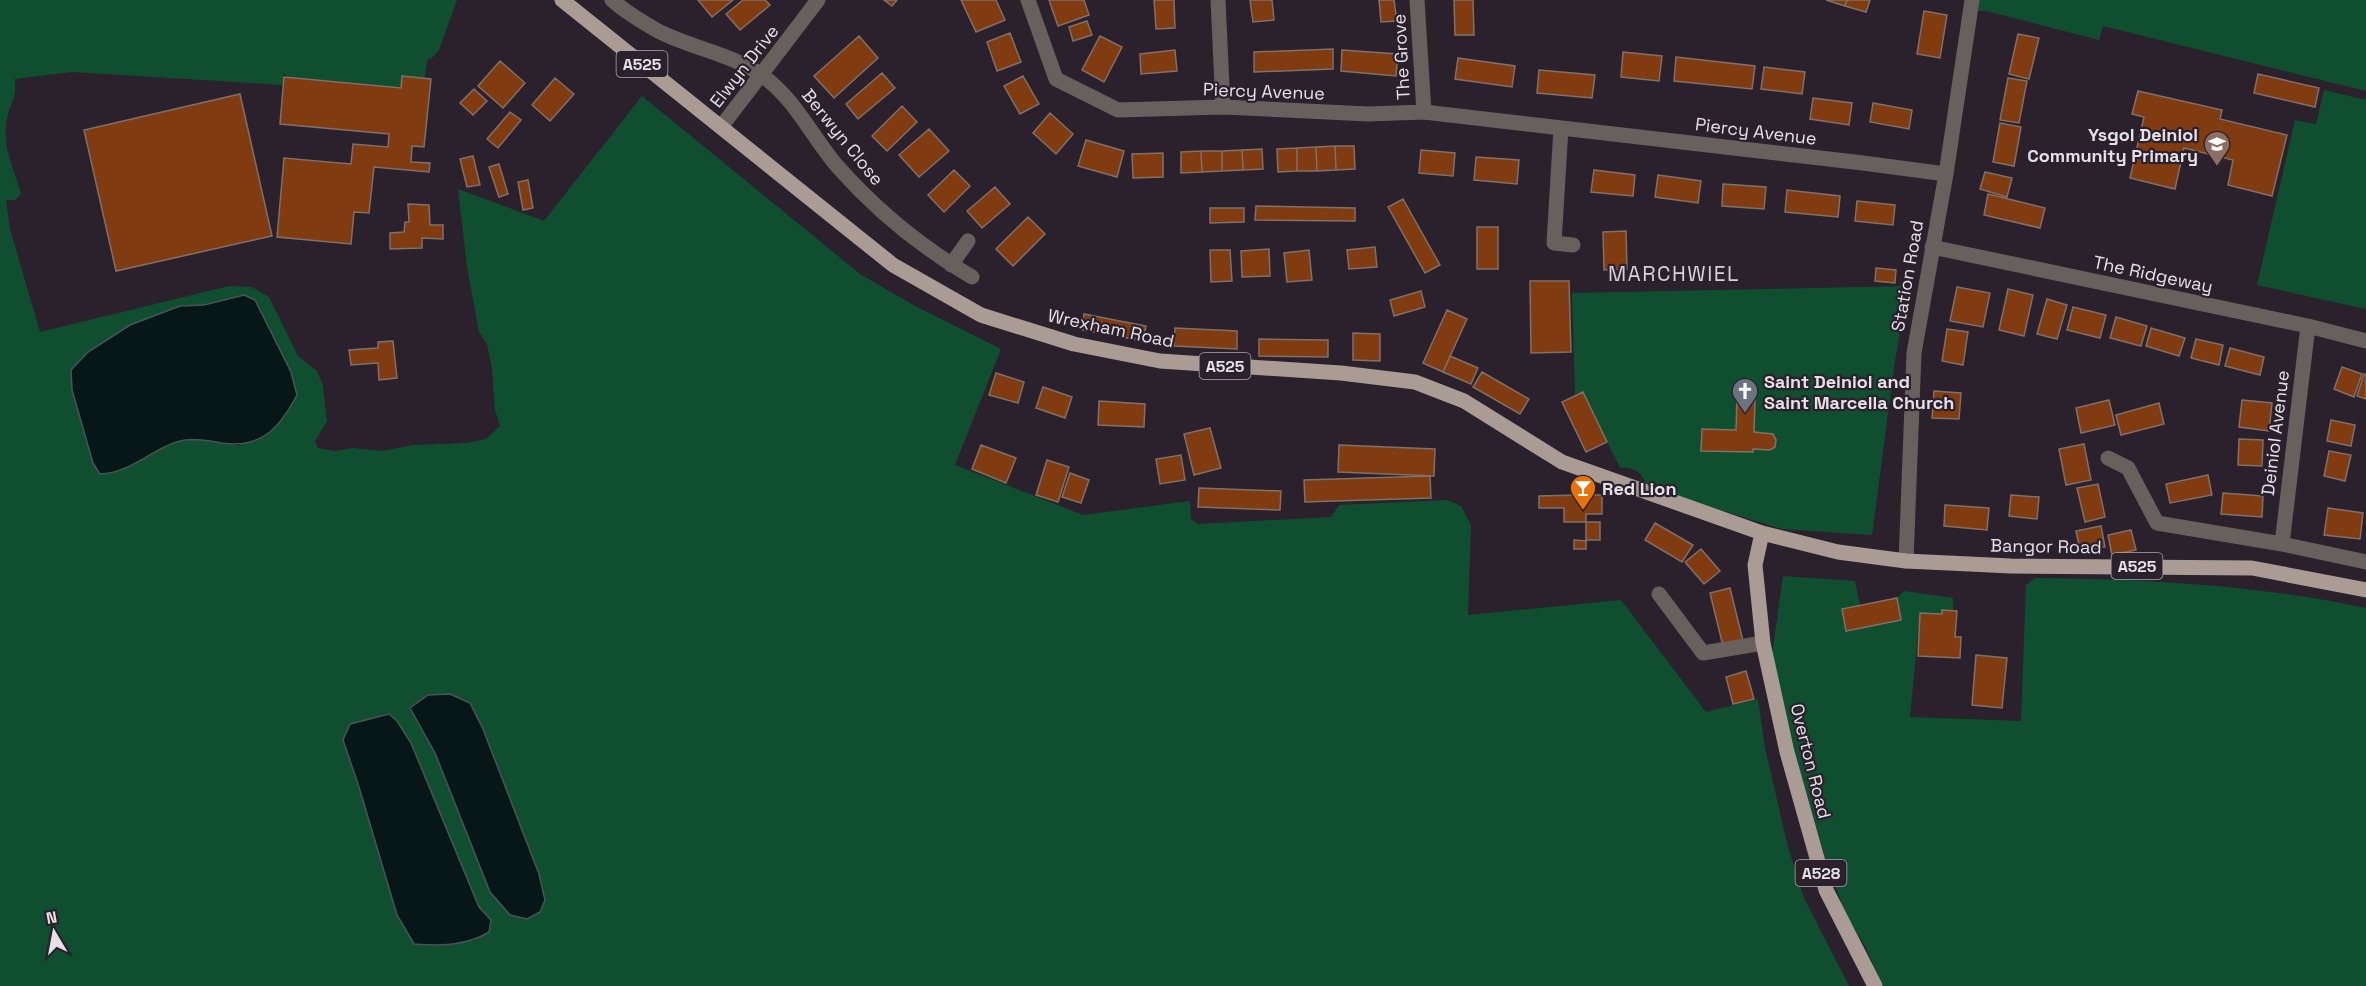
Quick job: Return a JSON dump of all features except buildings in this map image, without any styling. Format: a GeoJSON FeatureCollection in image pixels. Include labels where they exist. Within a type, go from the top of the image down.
{"type":"FeatureCollection","features":[{"type":"Feature","properties":{"kind":"main road","name":"Wrexham Road"},"geometry":{"type":"LineString","coordinates":[[562,0],[893,265],[981,315],[1074,344],[1160,361],[1341,373],[1415,382],[1464,401],[1562,462],[1762,533]]}},
{"type":"Feature","properties":{"kind":"main road","name":"Bangor Road"},"geometry":{"type":"LineString","coordinates":[[1762,533],[1838,552],[1906,561],[2011,566],[2252,568],[2366,590]]}},
{"type":"Feature","properties":{"kind":"main road","name":"Overton Road"},"geometry":{"type":"LineString","coordinates":[[1762,533],[1755,565],[1763,643],[1787,752],[1826,890],[1875,986]]}},
{"type":"Feature","properties":{"kind":"street","name":"Berwyn Close"},"geometry":{"type":"LineString","coordinates":[[612,0],[659,32],[721,55],[762,75],[795,105],[811,132],[837,166],[877,209],[917,241],[972,277]]}},
{"type":"Feature","properties":{"kind":"street","name":"Elwyn Drive"},"geometry":{"type":"LineString","coordinates":[[721,127],[818,0]]}},
{"type":"Feature","properties":{"kind":"street","name":"Piercy Avenue"},"geometry":{"type":"LineString","coordinates":[[1028,0],[1056,79],[1118,110],[1223,107],[1368,114],[1424,112],[1946,174]]}},
{"type":"Feature","properties":{"kind":"street"},"geometry":{"type":"LineString","coordinates":[[1218,0],[1223,107]]}},
{"type":"Feature","properties":{"kind":"street","name":"The Grove"},"geometry":{"type":"LineString","coordinates":[[1418,0],[1424,112]]}},
{"type":"Feature","properties":{"kind":"street","name":"Station Road"},"geometry":{"type":"LineString","coordinates":[[1906,561],[1914,353],[1946,174],[1972,0]]}},
{"type":"Feature","properties":{"kind":"street"},"geometry":{"type":"LineString","coordinates":[[1562,128],[1554,243],[1573,244]]}},
{"type":"Feature","properties":{"kind":"street"},"geometry":{"type":"LineString","coordinates":[[951,265],[968,241]]}},
{"type":"Feature","properties":{"kind":"street","name":"The Ridgeway"},"geometry":{"type":"LineString","coordinates":[[1932,247],[2308,326],[2366,341]]}},
{"type":"Feature","properties":{"kind":"street","name":"Deiniol Avenue"},"geometry":{"type":"LineString","coordinates":[[2282,543],[2308,326]]}},
{"type":"Feature","properties":{"kind":"street"},"geometry":{"type":"LineString","coordinates":[[2108,458],[2128,468],[2157,523],[2282,543],[2366,562]]}},
{"type":"Feature","properties":{"kind":"street"},"geometry":{"type":"LineString","coordinates":[[1659,594],[1699,659],[1763,643]]}},
{"type":"Feature","properties":{"kind":"green space"},"geometry":{"type":"Polygon","coordinates":[[[0,0],[457,0],[439,50],[428,59],[424,79],[402,77],[401,88],[288,78],[284,73],[283,85],[72,72],[15,79],[15,93],[7,118],[6,143],[21,194],[15,200],[6,200],[10,229],[40,332],[229,286],[252,287],[269,297],[298,356],[317,371],[323,386],[327,421],[315,441],[318,448],[335,451],[353,448],[382,451],[413,445],[466,443],[486,439],[500,426],[495,410],[492,369],[487,344],[479,332],[467,267],[458,189],[544,221],[642,96],[860,274],[915,306],[1001,349],[955,465],[1083,515],[1190,501],[1191,519],[1198,524],[1331,517],[1339,505],[1447,500],[1461,506],[1471,525],[1468,615],[1621,600],[1706,712],[1758,699],[1765,748],[1787,843],[1804,898],[1849,986],[0,986],[0,0]],[[244,295],[204,305],[180,306],[130,325],[110,339],[72,390],[93,463],[100,474],[124,468],[177,441],[200,439],[240,446],[271,333],[255,300],[244,295]],[[411,708],[435,753],[539,874],[483,729],[411,708]],[[389,714],[350,724],[350,762],[414,944],[441,946],[476,940],[490,920],[479,907],[411,743],[397,721],[389,714]]]}},
{"type":"Feature","properties":{"kind":"green space"},"geometry":{"type":"Polygon","coordinates":[[[1978,0],[2366,0],[2366,91],[2103,26],[2099,40],[1986,11],[1975,11],[1978,0]]]}},
{"type":"Feature","properties":{"kind":"green space"},"geometry":{"type":"Polygon","coordinates":[[[2324,90],[2366,100],[2366,309],[2257,285],[2295,120],[2316,124],[2324,90]]]}},
{"type":"Feature","properties":{"kind":"green space"},"geometry":{"type":"Polygon","coordinates":[[[1908,286],[1895,361],[1872,535],[1782,529],[1646,487],[1641,474],[1634,469],[1620,468],[1583,392],[1575,395],[1572,293],[1908,286]]]}},
{"type":"Feature","properties":{"kind":"green space"},"geometry":{"type":"Polygon","coordinates":[[[1783,576],[1855,581],[1860,605],[1842,609],[1846,630],[1901,620],[1897,598],[1904,591],[1953,598],[1953,611],[1942,610],[1942,614],[1920,613],[1910,717],[2021,721],[2026,585],[2035,578],[2201,585],[2284,594],[2366,608],[2366,986],[1883,986],[1866,948],[1845,913],[1824,854],[1794,750],[1772,655],[1783,576]]]}},
{"type":"Feature","properties":{"kind":"shaded area"},"geometry":{"type":"Polygon","coordinates":[[[244,295],[255,300],[291,372],[297,395],[284,417],[268,433],[248,443],[185,440],[164,447],[123,469],[100,474],[93,463],[72,390],[71,370],[88,352],[130,325],[180,306],[204,305],[244,295]]]}},
{"type":"Feature","properties":{"kind":"shaded area"},"geometry":{"type":"Polygon","coordinates":[[[450,694],[470,703],[483,729],[539,874],[545,900],[540,912],[527,919],[510,915],[490,892],[435,753],[410,708],[428,695],[450,694]]]}},
{"type":"Feature","properties":{"kind":"shaded area"},"geometry":{"type":"Polygon","coordinates":[[[389,714],[397,721],[411,743],[479,907],[491,920],[489,932],[480,937],[453,944],[414,944],[397,915],[343,740],[350,724],[389,714]]]}},
{"type":"Feature","properties":{"kind":"place","name":"Ysgol Deiniol Community Primary"},"geometry":{"type":"Point","coordinates":[2217,167]}},
{"type":"Feature","properties":{"kind":"place","name":"Saint Deiniol and Saint Marcella Church"},"geometry":{"type":"Point","coordinates":[1745,414]}},
{"type":"Feature","properties":{"kind":"place","name":"Red Lion"},"geometry":{"type":"Point","coordinates":[1583,511]}},
{"type":"Feature","properties":{"kind":"district","name":"MARCHWIEL"},"geometry":{"type":"Point","coordinates":[1674,273]}}]}
